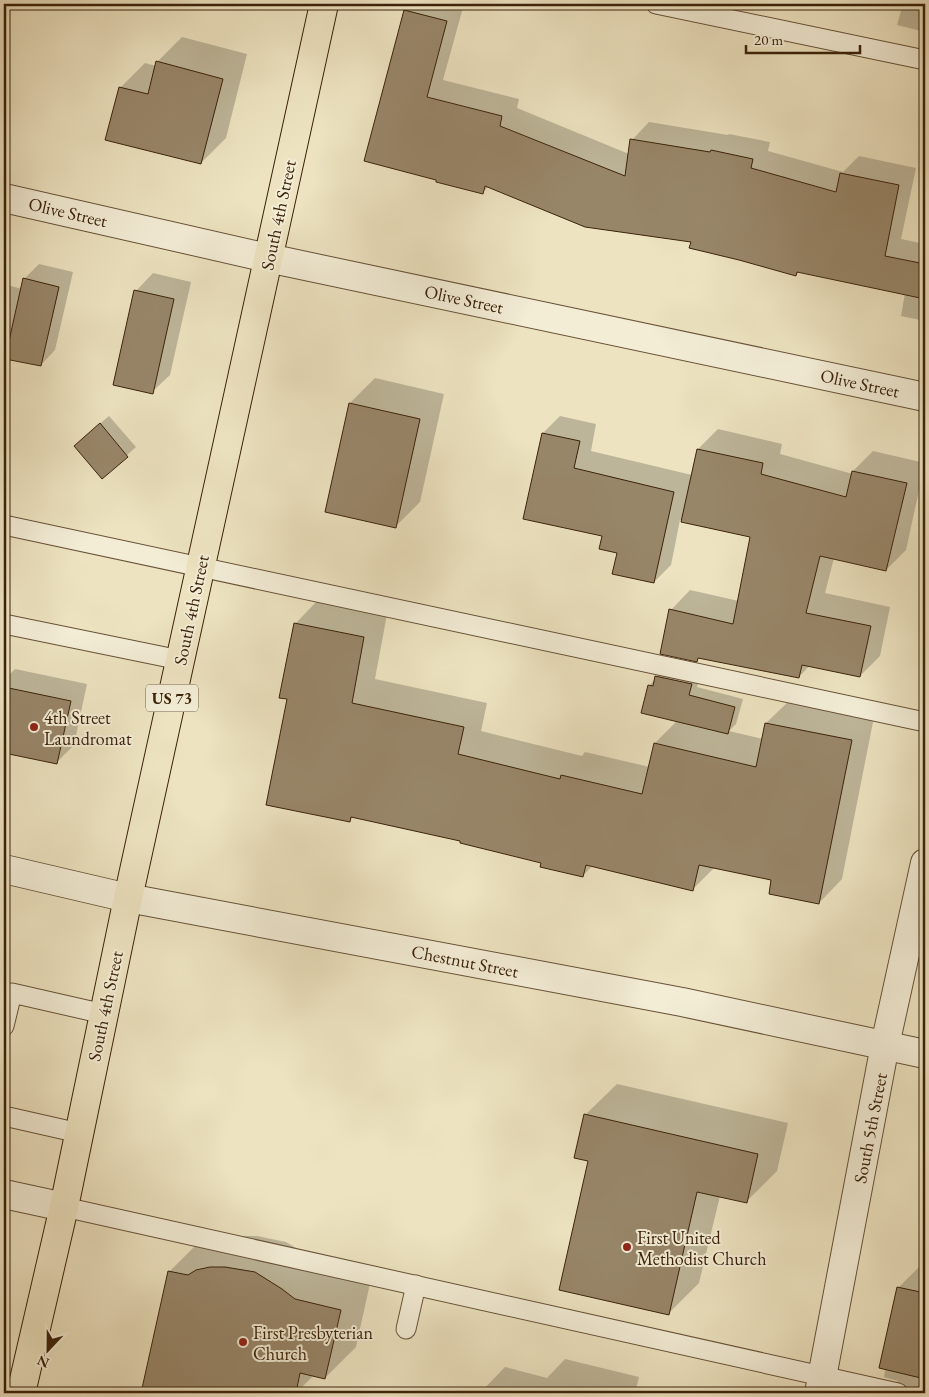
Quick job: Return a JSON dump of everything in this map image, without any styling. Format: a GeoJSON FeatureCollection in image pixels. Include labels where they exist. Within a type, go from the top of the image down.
{"type":"FeatureCollection","features":[{"type":"Feature","properties":{"kind":"highway","name":"South 4th Street"},"geometry":{"type":"LineString","coordinates":[[21,1393],[64,1207],[128,898],[324,4]]}},
{"type":"Feature","properties":{"kind":"street","name":"Olive Street"},"geometry":{"type":"LineString","coordinates":[[4,198],[268,258],[925,397]]}},
{"type":"Feature","properties":{"kind":"street","name":"South 5th Street"},"geometry":{"type":"LineString","coordinates":[[821,1385],[885,1045],[925,863]]}},
{"type":"Feature","properties":{"kind":"street","name":"Chestnut Street"},"geometry":{"type":"LineString","coordinates":[[4,869],[128,898],[682,1002],[925,1054]]}},
{"type":"Feature","properties":{"kind":"street"},"geometry":{"type":"LineString","coordinates":[[4,1194],[64,1207]]}},
{"type":"Feature","properties":{"kind":"lane"},"geometry":{"type":"LineString","coordinates":[[656,4],[925,60]]}},
{"type":"Feature","properties":{"kind":"lane"},"geometry":{"type":"LineString","coordinates":[[4,525],[925,722]]}},
{"type":"Feature","properties":{"kind":"lane"},"geometry":{"type":"LineString","coordinates":[[4,624],[180,660]]}},
{"type":"Feature","properties":{"kind":"lane"},"geometry":{"type":"LineString","coordinates":[[4,1026],[12,993],[104,1014]]}},
{"type":"Feature","properties":{"kind":"lane"},"geometry":{"type":"LineString","coordinates":[[4,1116],[79,1133]]}},
{"type":"Feature","properties":{"kind":"lane"},"geometry":{"type":"LineString","coordinates":[[64,1207],[416,1285],[821,1385],[898,1393]]}},
{"type":"Feature","properties":{"kind":"lane"},"geometry":{"type":"LineString","coordinates":[[406,1329],[416,1285]]}},
{"type":"Feature","properties":{"kind":"building"},"geometry":{"type":"Polygon","coordinates":[[[404,10],[447,21],[427,97],[502,116],[500,126],[625,176],[630,139],[710,152],[711,150],[753,159],[751,168],[836,192],[840,173],[899,185],[885,256],[925,264],[925,299],[797,272],[796,276],[689,248],[691,242],[585,227],[485,186],[483,194],[364,161],[404,10]]]}},
{"type":"Feature","properties":{"kind":"building"},"geometry":{"type":"Polygon","coordinates":[[[156,61],[223,79],[201,164],[105,140],[119,87],[148,94],[156,61]]]}},
{"type":"Feature","properties":{"kind":"building"},"geometry":{"type":"Polygon","coordinates":[[[23,278],[59,287],[41,366],[5,359],[23,278]]]}},
{"type":"Feature","properties":{"kind":"building"},"geometry":{"type":"Polygon","coordinates":[[[134,290],[174,299],[153,394],[113,385],[134,290]]]}},
{"type":"Feature","properties":{"kind":"building"},"geometry":{"type":"Polygon","coordinates":[[[349,403],[420,419],[396,528],[325,512],[349,403]]]}},
{"type":"Feature","properties":{"kind":"building"},"geometry":{"type":"Polygon","coordinates":[[[100,423],[128,457],[102,479],[74,446],[100,423]]]}},
{"type":"Feature","properties":{"kind":"building"},"geometry":{"type":"Polygon","coordinates":[[[542,433],[580,441],[574,468],[674,492],[654,583],[612,574],[617,553],[599,549],[602,536],[523,519],[542,433]]]}},
{"type":"Feature","properties":{"kind":"building"},"geometry":{"type":"Polygon","coordinates":[[[697,449],[763,463],[761,474],[846,497],[852,471],[907,483],[886,571],[820,556],[806,613],[871,626],[860,677],[802,665],[799,678],[698,658],[697,662],[660,654],[669,609],[733,624],[750,537],[681,522],[697,449]]]}},
{"type":"Feature","properties":{"kind":"building"},"geometry":{"type":"Polygon","coordinates":[[[294,623],[364,637],[352,703],[464,727],[458,754],[560,779],[561,775],[642,794],[654,743],[756,767],[765,723],[852,740],[819,904],[769,894],[771,880],[699,865],[693,891],[586,865],[583,877],[540,867],[541,863],[460,843],[460,841],[351,817],[350,822],[266,805],[287,699],[279,698],[294,623]]]}},
{"type":"Feature","properties":{"kind":"building"},"geometry":{"type":"Polygon","coordinates":[[[655,676],[692,684],[689,695],[735,707],[728,734],[641,713],[648,685],[653,686],[655,676]]]}},
{"type":"Feature","properties":{"kind":"building","name":"4th Street Laundromat"},"geometry":{"type":"Polygon","coordinates":[[[4,687],[71,701],[57,764],[4,753],[4,687]]]}},
{"type":"Feature","properties":{"kind":"building","name":"First United Methodist Church"},"geometry":{"type":"Polygon","coordinates":[[[584,1114],[758,1154],[747,1203],[697,1192],[669,1315],[559,1290],[588,1161],[574,1158],[584,1114]]]}},
{"type":"Feature","properties":{"kind":"building","name":"First Presbyterian Church"},"geometry":{"type":"Polygon","coordinates":[[[210,1267],[225,1267],[255,1272],[295,1299],[341,1310],[325,1379],[300,1373],[296,1393],[141,1393],[168,1271],[188,1275],[196,1270],[210,1267]]]}},
{"type":"Feature","properties":{"kind":"building"},"geometry":{"type":"Polygon","coordinates":[[[897,1287],[925,1293],[925,1379],[879,1368],[897,1287]]]}},
{"type":"Feature","properties":{"kind":"place","name":"4th Street Laundromat"},"geometry":{"type":"Point","coordinates":[34,727]}},
{"type":"Feature","properties":{"kind":"place","name":"First United Methodist Church"},"geometry":{"type":"Point","coordinates":[627,1247]}},
{"type":"Feature","properties":{"kind":"place","name":"First Presbyterian Church"},"geometry":{"type":"Point","coordinates":[243,1342]}}]}
